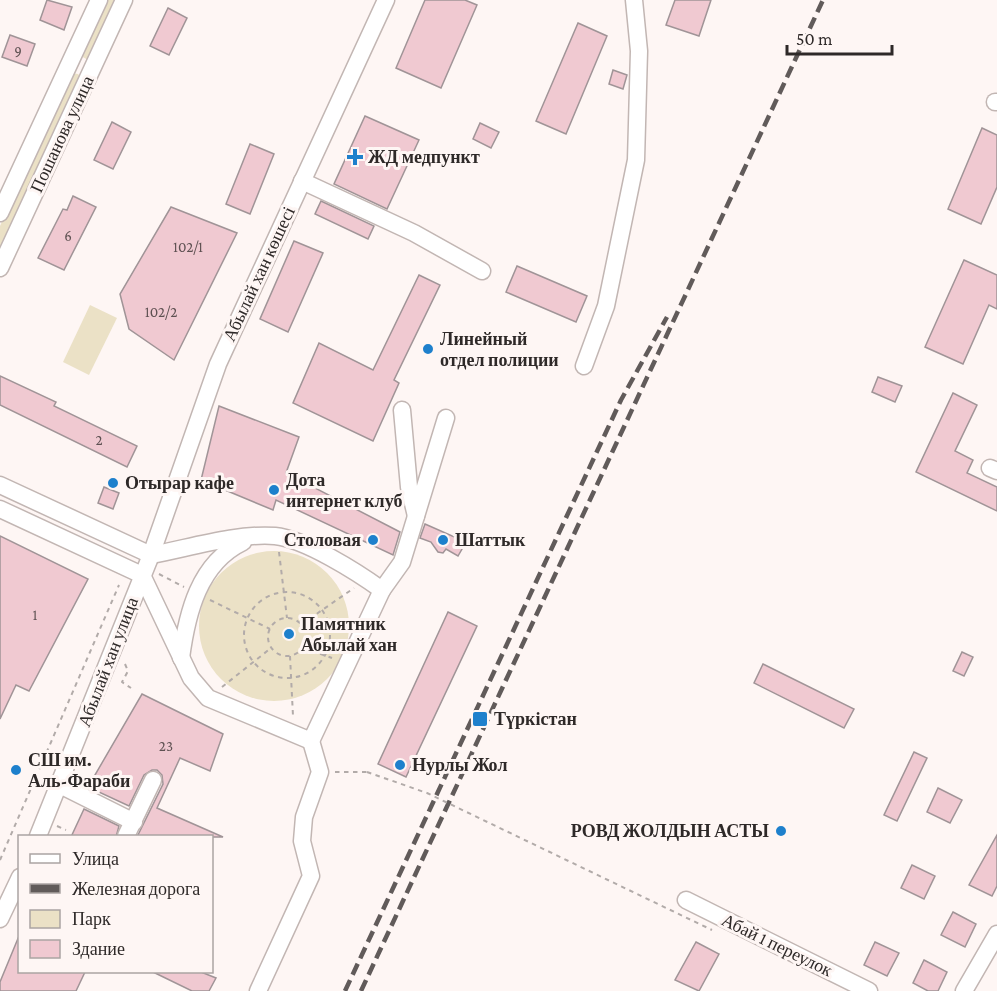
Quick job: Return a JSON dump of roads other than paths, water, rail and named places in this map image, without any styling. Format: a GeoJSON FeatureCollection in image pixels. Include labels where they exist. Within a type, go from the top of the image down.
{"type":"FeatureCollection","features":[{"type":"Feature","properties":{"kind":"street","name":"Пошанова улица"},"geometry":{"type":"LineString","coordinates":[[0,213],[99,0]]}},
{"type":"Feature","properties":{"kind":"street","name":"Пошанова улица"},"geometry":{"type":"LineString","coordinates":[[0,268],[124,0]]}},
{"type":"Feature","properties":{"kind":"street","name":"Абылай хан көшесі"},"geometry":{"type":"LineString","coordinates":[[151,555],[218,364],[386,0]]}},
{"type":"Feature","properties":{"kind":"street"},"geometry":{"type":"LineString","coordinates":[[584,366],[606,306],[636,160],[639,51],[634,0]]}},
{"type":"Feature","properties":{"kind":"street"},"geometry":{"type":"LineString","coordinates":[[69,64],[90,73]]}},
{"type":"Feature","properties":{"kind":"street"},"geometry":{"type":"LineString","coordinates":[[302,181],[414,233],[482,271]]}},
{"type":"Feature","properties":{"kind":"street"},"geometry":{"type":"LineString","coordinates":[[402,410],[409,487],[416,517]]}},
{"type":"Feature","properties":{"kind":"street"},"geometry":{"type":"LineString","coordinates":[[258,991],[311,876],[302,841],[304,817],[320,772],[311,741],[382,590],[402,562],[446,418]]}},
{"type":"Feature","properties":{"kind":"street"},"geometry":{"type":"LineString","coordinates":[[0,485],[151,555],[255,537],[277,536],[328,556],[382,590]]}},
{"type":"Feature","properties":{"kind":"street"},"geometry":{"type":"LineString","coordinates":[[0,509],[142,575],[191,678],[208,698],[311,741]]}},
{"type":"Feature","properties":{"kind":"street"},"geometry":{"type":"LineString","coordinates":[[181,658],[186,621],[209,568],[232,547],[255,537]]}},
{"type":"Feature","properties":{"kind":"street","name":"Абылай хан улица"},"geometry":{"type":"LineString","coordinates":[[39,835],[151,555]]}},
{"type":"Feature","properties":{"kind":"street"},"geometry":{"type":"LineString","coordinates":[[60,785],[130,829],[153,780]]}},
{"type":"Feature","properties":{"kind":"street"},"geometry":{"type":"LineString","coordinates":[[0,920],[18,881]]}},
{"type":"Feature","properties":{"kind":"street","name":"Абай 1 переулок"},"geometry":{"type":"LineString","coordinates":[[686,900],[869,991]]}},
{"type":"Feature","properties":{"kind":"street"},"geometry":{"type":"LineString","coordinates":[[964,991],[997,934]]}},
{"type":"Feature","properties":{"kind":"railway"},"geometry":{"type":"LineString","coordinates":[[361,991],[823,0]]}},
{"type":"Feature","properties":{"kind":"railway"},"geometry":{"type":"LineString","coordinates":[[345,991],[621,400],[667,317]]}},
{"type":"Feature","properties":{"kind":"place","name":"ЖД медпункт"},"geometry":{"type":"Point","coordinates":[355,157]}},
{"type":"Feature","properties":{"kind":"place","name":"Линейный отдел полиции"},"geometry":{"type":"Point","coordinates":[428,349]}},
{"type":"Feature","properties":{"kind":"place","name":"Отырар кафе"},"geometry":{"type":"Point","coordinates":[113,483]}},
{"type":"Feature","properties":{"kind":"place","name":"Дота интернет клуб"},"geometry":{"type":"Point","coordinates":[274,490]}},
{"type":"Feature","properties":{"kind":"place","name":"Столовая"},"geometry":{"type":"Point","coordinates":[373,540]}},
{"type":"Feature","properties":{"kind":"place","name":"Шаттык"},"geometry":{"type":"Point","coordinates":[443,540]}},
{"type":"Feature","properties":{"kind":"place","name":"Памятник Абылай хан"},"geometry":{"type":"Point","coordinates":[289,634]}},
{"type":"Feature","properties":{"kind":"place","name":"Түркістан"},"geometry":{"type":"Point","coordinates":[480,719]}},
{"type":"Feature","properties":{"kind":"place","name":"Нурлы Жол"},"geometry":{"type":"Point","coordinates":[400,765]}},
{"type":"Feature","properties":{"kind":"place","name":"СШ им. Аль-Фараби"},"geometry":{"type":"Point","coordinates":[16,770]}},
{"type":"Feature","properties":{"kind":"place","name":"РОВД ЖОЛДЫН АСТЫ"},"geometry":{"type":"Point","coordinates":[781,831]}}]}
